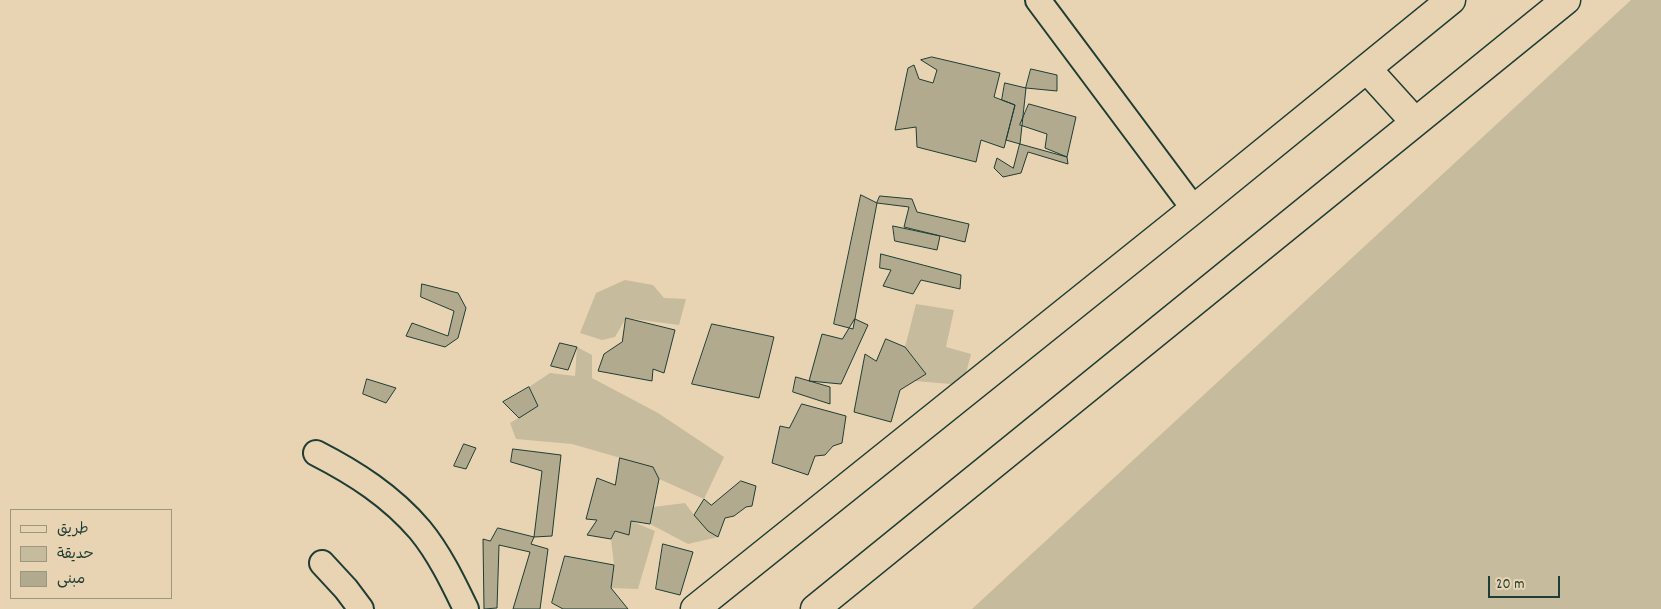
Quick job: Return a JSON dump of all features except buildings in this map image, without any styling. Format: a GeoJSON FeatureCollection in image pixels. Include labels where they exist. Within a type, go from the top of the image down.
{"type":"FeatureCollection","features":[{"type":"Feature","properties":{"kind":"main road"},"geometry":{"type":"LineString","coordinates":[[695,609],[1194,209],[1451,0]]}},
{"type":"Feature","properties":{"kind":"main road"},"geometry":{"type":"LineString","coordinates":[[815,609],[1566,0]]}},
{"type":"Feature","properties":{"kind":"main road"},"geometry":{"type":"LineString","coordinates":[[1367,68],[1416,122]]}},
{"type":"Feature","properties":{"kind":"street"},"geometry":{"type":"LineString","coordinates":[[1038,0],[1194,209]]}},
{"type":"Feature","properties":{"kind":"street"},"geometry":{"type":"LineString","coordinates":[[316,453],[346,468],[374,487],[400,509],[430,545],[466,609]]}},
{"type":"Feature","properties":{"kind":"street"},"geometry":{"type":"LineString","coordinates":[[322,563],[361,609]]}},
{"type":"Feature","properties":{"kind":"green space"},"geometry":{"type":"Polygon","coordinates":[[[1631,0],[1661,0],[1661,609],[972,609],[1631,0]]]}},
{"type":"Feature","properties":{"kind":"green space"},"geometry":{"type":"Polygon","coordinates":[[[625,280],[653,285],[664,298],[686,299],[679,325],[626,318],[615,337],[602,340],[580,333],[596,293],[625,280]]]}},
{"type":"Feature","properties":{"kind":"green space"},"geometry":{"type":"Polygon","coordinates":[[[916,304],[954,310],[946,347],[971,354],[963,385],[915,381],[926,374],[905,347],[916,304]]]}},
{"type":"Feature","properties":{"kind":"green space"},"geometry":{"type":"Polygon","coordinates":[[[577,347],[592,355],[592,378],[658,413],[724,457],[704,499],[648,474],[652,467],[572,444],[516,439],[510,423],[538,406],[529,387],[550,373],[575,376],[577,347]]]}},
{"type":"Feature","properties":{"kind":"green space"},"geometry":{"type":"Polygon","coordinates":[[[685,503],[694,515],[718,537],[688,544],[650,524],[653,507],[685,503]]]}},
{"type":"Feature","properties":{"kind":"green space"},"geometry":{"type":"Polygon","coordinates":[[[631,521],[655,531],[638,589],[611,588],[614,565],[611,539],[615,531],[629,535],[631,521]]]}}]}
